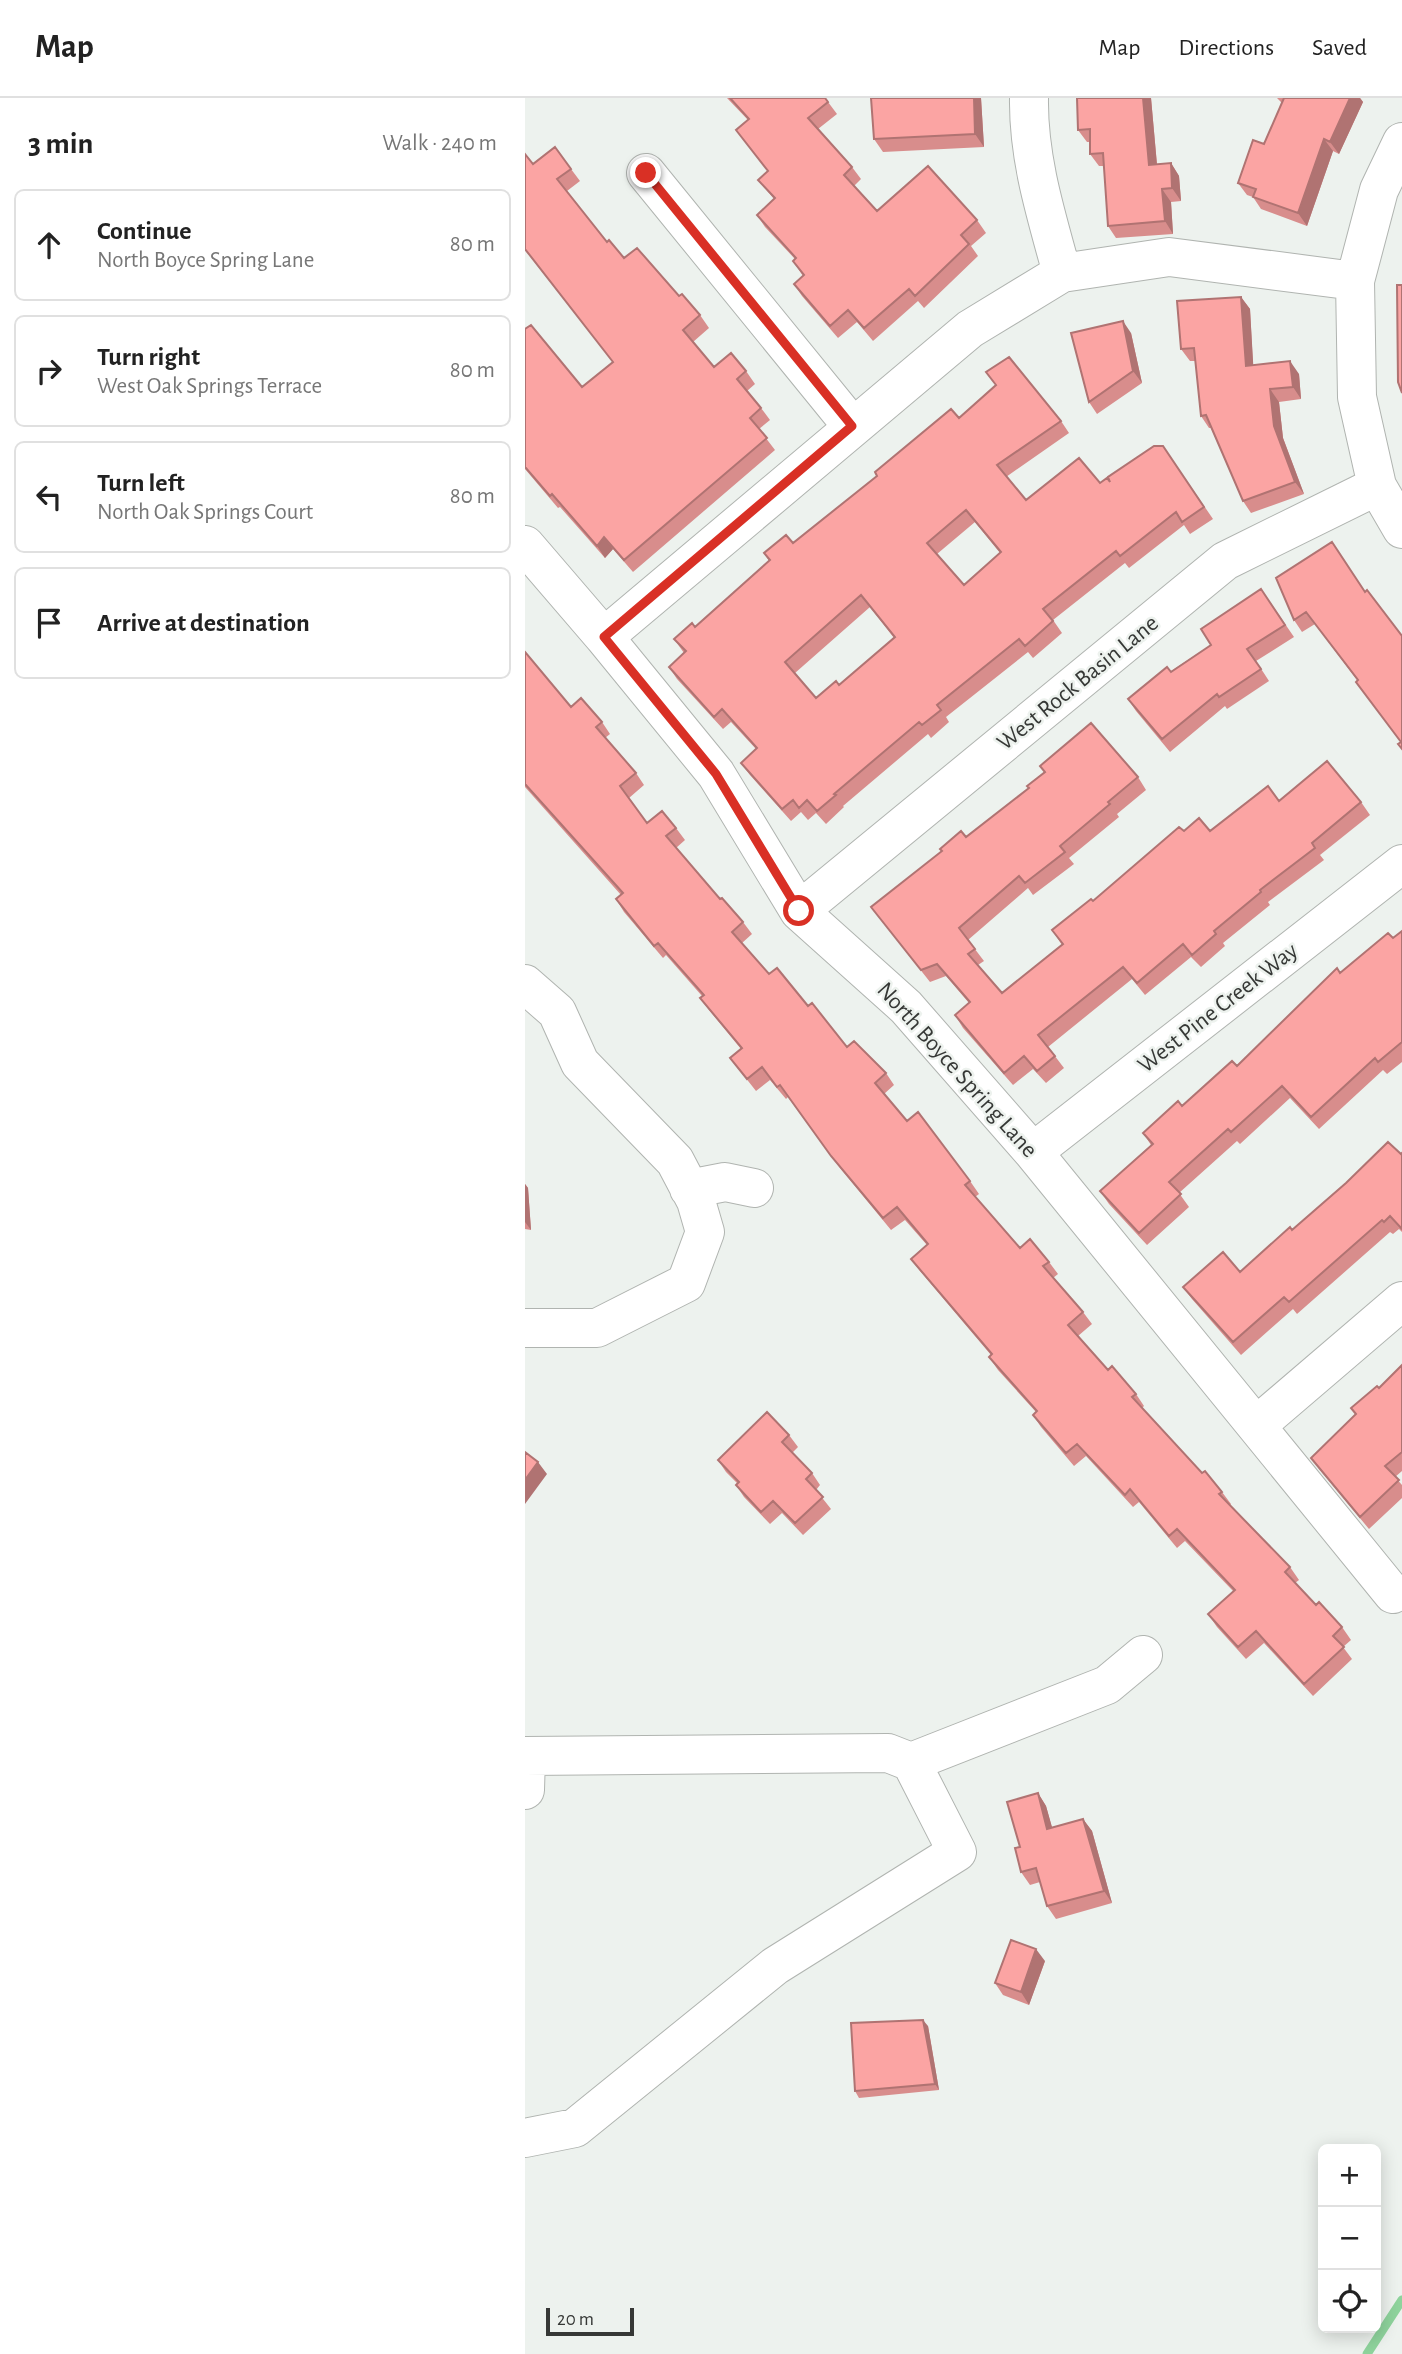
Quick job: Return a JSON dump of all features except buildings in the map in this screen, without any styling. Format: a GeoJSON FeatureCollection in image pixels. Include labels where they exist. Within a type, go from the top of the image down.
{"type":"FeatureCollection","features":[{"type":"Feature","properties":{"kind":"street"},"geometry":{"type":"LineString","coordinates":[[1029,98],[1038,185],[1062,273]]}},
{"type":"Feature","properties":{"kind":"street"},"geometry":{"type":"LineString","coordinates":[[1402,142],[1380,190],[1355,281],[1357,397],[1377,486],[1402,529]]}},
{"type":"Feature","properties":{"kind":"street"},"geometry":{"type":"LineString","coordinates":[[646,173],[852,426]]}},
{"type":"Feature","properties":{"kind":"street"},"geometry":{"type":"LineString","coordinates":[[604,637],[852,426],[970,330],[1062,273],[1169,257],[1355,281]]}},
{"type":"Feature","properties":{"kind":"street","name":"West Rock Basin Lane"},"geometry":{"type":"LineString","coordinates":[[799,911],[1226,561],[1377,486]]}},
{"type":"Feature","properties":{"kind":"street","name":"North Boyce Spring Lane"},"geometry":{"type":"LineString","coordinates":[[525,545],[716,774],[799,911],[906,1007],[1033,1152],[1393,1594]]}},
{"type":"Feature","properties":{"kind":"street","name":"West Pine Creek Way"},"geometry":{"type":"LineString","coordinates":[[1033,1152],[1402,864]]}},
{"type":"Feature","properties":{"kind":"street"},"geometry":{"type":"LineString","coordinates":[[525,984],[557,1012],[580,1063],[675,1161],[697,1201],[705,1232],[686,1283],[597,1328],[525,1328]]}},
{"type":"Feature","properties":{"kind":"street"},"geometry":{"type":"LineString","coordinates":[[689,1189],[725,1182],[754,1188]]}},
{"type":"Feature","properties":{"kind":"street"},"geometry":{"type":"LineString","coordinates":[[1257,1425],[1402,1301]]}},
{"type":"Feature","properties":{"kind":"street"},"geometry":{"type":"LineString","coordinates":[[911,1762],[1107,1685],[1143,1655]]}},
{"type":"Feature","properties":{"kind":"street"},"geometry":{"type":"LineString","coordinates":[[525,1767],[888,1753],[911,1762],[957,1852],[775,1966],[575,2128],[525,2138]]}},
{"type":"Feature","properties":{"kind":"waterway"},"geometry":{"type":"LineString","coordinates":[[1367,2354],[1402,2300]]}},
{"type":"Feature","properties":{"kind":"route"},"geometry":{"type":"LineString","coordinates":[[646,173],[852,426],[604,637],[716,774],[799,911]]}}]}
